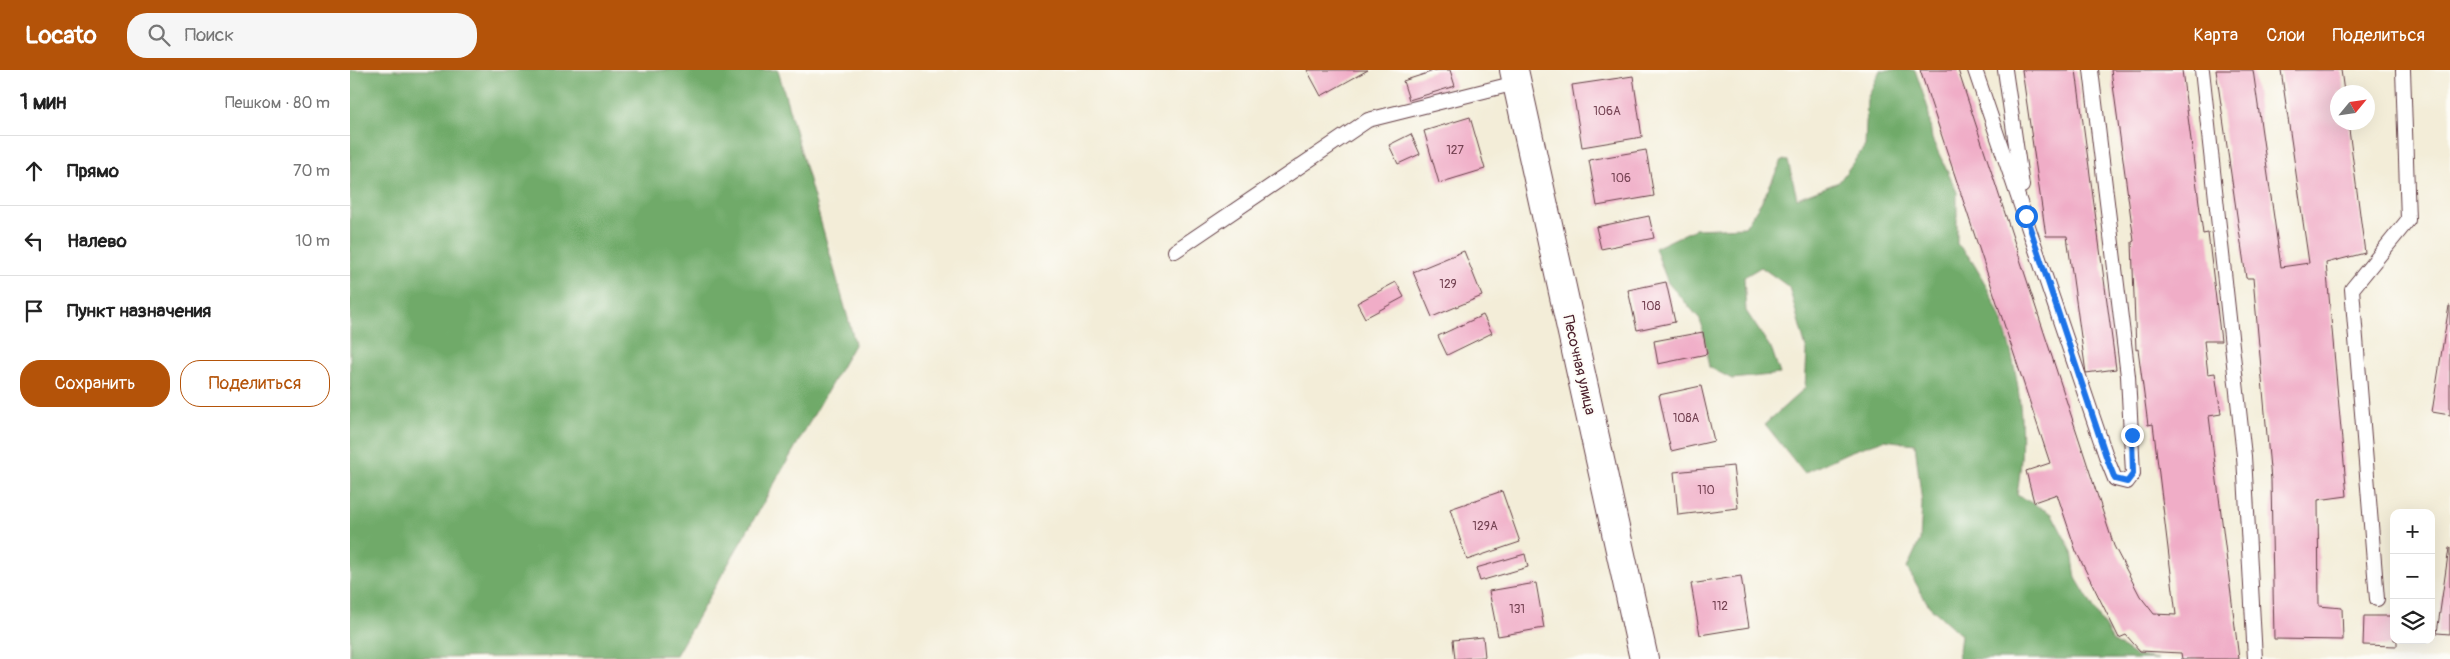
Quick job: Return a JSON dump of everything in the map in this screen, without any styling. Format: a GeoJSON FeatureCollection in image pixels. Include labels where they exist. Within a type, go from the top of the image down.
{"type":"FeatureCollection","features":[{"type":"Feature","properties":{"kind":"street","name":"Песочная улица"},"geometry":{"type":"LineString","coordinates":[[1515,76],[1644,659]]}},
{"type":"Feature","properties":{"kind":"lane"},"geometry":{"type":"LineString","coordinates":[[1975,70],[2107,459],[2115,479],[2127,482],[2133,474],[2128,376],[2091,70]]}},
{"type":"Feature","properties":{"kind":"lane"},"geometry":{"type":"LineString","coordinates":[[2005,70],[2026,216]]}},
{"type":"Feature","properties":{"kind":"lane"},"geometry":{"type":"LineString","coordinates":[[2202,70],[2244,456],[2255,659]]}},
{"type":"Feature","properties":{"kind":"lane"},"geometry":{"type":"LineString","coordinates":[[2377,599],[2352,289],[2408,220],[2404,70]]}},
{"type":"Feature","properties":{"kind":"lane"},"geometry":{"type":"LineString","coordinates":[[1175,251],[1368,120],[1515,76]]}},
{"type":"Feature","properties":{"kind":"green space"},"geometry":{"type":"Polygon","coordinates":[[[350,70],[778,70],[855,343],[676,655],[350,659],[350,70]]]}},
{"type":"Feature","properties":{"kind":"green space"},"geometry":{"type":"Polygon","coordinates":[[[1880,70],[1915,70],[1928,108],[1932,139],[1957,192],[1957,244],[1968,256],[1983,280],[2005,331],[2018,385],[2021,413],[2022,440],[2017,495],[2052,514],[2072,552],[2076,578],[2113,641],[2136,656],[2158,659],[1958,659],[1961,635],[1929,606],[1907,568],[1920,540],[1922,503],[1915,444],[1884,440],[1849,452],[1804,473],[1765,424],[1805,388],[1807,352],[1789,287],[1761,267],[1744,277],[1746,311],[1772,350],[1780,374],[1732,379],[1709,367],[1700,319],[1668,283],[1655,248],[1695,229],[1745,227],[1763,199],[1782,160],[1788,161],[1797,198],[1839,182],[1865,146],[1867,99],[1880,70]]]}},
{"type":"Feature","properties":{"kind":"building"},"geometry":{"type":"Polygon","coordinates":[[[1307,70],[1368,70],[1321,96],[1307,70]]]}},
{"type":"Feature","properties":{"kind":"building"},"geometry":{"type":"Polygon","coordinates":[[[1437,70],[1450,70],[1455,86],[1409,100],[1403,81],[1437,70]]]}},
{"type":"Feature","properties":{"kind":"building"},"geometry":{"type":"Polygon","coordinates":[[[1920,70],[1958,70],[2114,546],[2140,596],[2154,614],[2176,615],[2153,424],[2148,425],[2138,349],[2136,350],[2132,242],[2134,241],[2111,70],[2182,70],[2203,234],[2208,233],[2221,341],[2204,341],[2208,374],[2215,373],[2221,414],[2209,416],[2239,659],[2182,659],[2181,653],[2140,651],[2126,635],[2119,638],[2076,551],[2057,494],[2034,502],[2026,471],[2050,463],[1920,70]]]}},
{"type":"Feature","properties":{"kind":"building"},"geometry":{"type":"Polygon","coordinates":[[[2022,70],[2076,70],[2116,369],[2086,373],[2067,236],[2046,236],[2022,70]]]}},
{"type":"Feature","properties":{"kind":"building"},"geometry":{"type":"Polygon","coordinates":[[[2216,70],[2253,70],[2281,267],[2309,263],[2281,70],[2341,70],[2343,85],[2330,85],[2330,130],[2349,130],[2365,253],[2326,263],[2347,496],[2318,500],[2319,606],[2342,608],[2343,640],[2274,639],[2271,480],[2253,278],[2246,278],[2216,70]]]}},
{"type":"Feature","properties":{"kind":"building"},"geometry":{"type":"Polygon","coordinates":[[[1633,76],[1642,137],[1582,147],[1572,85],[1633,76]]]}},
{"type":"Feature","properties":{"kind":"building"},"geometry":{"type":"Polygon","coordinates":[[[1470,117],[1485,169],[1439,183],[1424,131],[1470,117]]]}},
{"type":"Feature","properties":{"kind":"building"},"geometry":{"type":"Polygon","coordinates":[[[1411,134],[1420,154],[1398,164],[1389,145],[1411,134]]]}},
{"type":"Feature","properties":{"kind":"building"},"geometry":{"type":"Polygon","coordinates":[[[1646,150],[1654,196],[1597,206],[1589,160],[1646,150]]]}},
{"type":"Feature","properties":{"kind":"building"},"geometry":{"type":"Polygon","coordinates":[[[1649,216],[1654,238],[1601,249],[1596,227],[1649,216]]]}},
{"type":"Feature","properties":{"kind":"building"},"geometry":{"type":"Polygon","coordinates":[[[1464,251],[1482,296],[1432,317],[1413,272],[1464,251]]]}},
{"type":"Feature","properties":{"kind":"building"},"geometry":{"type":"Polygon","coordinates":[[[1396,282],[1404,297],[1365,318],[1357,303],[1396,282]]]}},
{"type":"Feature","properties":{"kind":"building"},"geometry":{"type":"Polygon","coordinates":[[[1666,282],[1675,322],[1637,330],[1628,290],[1666,282]]]}},
{"type":"Feature","properties":{"kind":"building"},"geometry":{"type":"Polygon","coordinates":[[[2450,306],[2450,415],[2432,412],[2450,306]]]}},
{"type":"Feature","properties":{"kind":"building"},"geometry":{"type":"Polygon","coordinates":[[[1483,315],[1492,333],[1447,355],[1438,336],[1483,315]]]}},
{"type":"Feature","properties":{"kind":"building"},"geometry":{"type":"Polygon","coordinates":[[[1703,332],[1707,354],[1658,364],[1654,341],[1703,332]]]}},
{"type":"Feature","properties":{"kind":"building"},"geometry":{"type":"Polygon","coordinates":[[[1701,386],[1714,441],[1671,451],[1659,395],[1701,386]]]}},
{"type":"Feature","properties":{"kind":"building"},"geometry":{"type":"Polygon","coordinates":[[[1733,466],[1738,508],[1678,515],[1674,472],[1733,466]]]}},
{"type":"Feature","properties":{"kind":"building"},"geometry":{"type":"Polygon","coordinates":[[[1502,491],[1520,542],[1467,560],[1450,509],[1502,491]]]}},
{"type":"Feature","properties":{"kind":"building"},"geometry":{"type":"Polygon","coordinates":[[[2450,548],[2450,634],[2437,633],[2450,548]]]}},
{"type":"Feature","properties":{"kind":"building"},"geometry":{"type":"Polygon","coordinates":[[[1525,554],[1528,567],[1480,581],[1476,568],[1525,554]]]}},
{"type":"Feature","properties":{"kind":"building"},"geometry":{"type":"Polygon","coordinates":[[[1741,576],[1749,627],[1700,635],[1691,584],[1741,576]]]}},
{"type":"Feature","properties":{"kind":"building"},"geometry":{"type":"Polygon","coordinates":[[[1536,583],[1544,628],[1498,636],[1489,591],[1536,583]]]}},
{"type":"Feature","properties":{"kind":"building"},"geometry":{"type":"Polygon","coordinates":[[[2364,616],[2390,616],[2390,644],[2397,644],[2397,646],[2363,645],[2364,616]]]}},
{"type":"Feature","properties":{"kind":"building"},"geometry":{"type":"Polygon","coordinates":[[[1483,637],[1485,657],[1455,659],[1453,640],[1483,637]]]}},
{"type":"Feature","properties":{"kind":"route"},"geometry":{"type":"LineString","coordinates":[[2026,216],[2107,459],[2115,479],[2127,482],[2133,474],[2132,435]]}}]}
